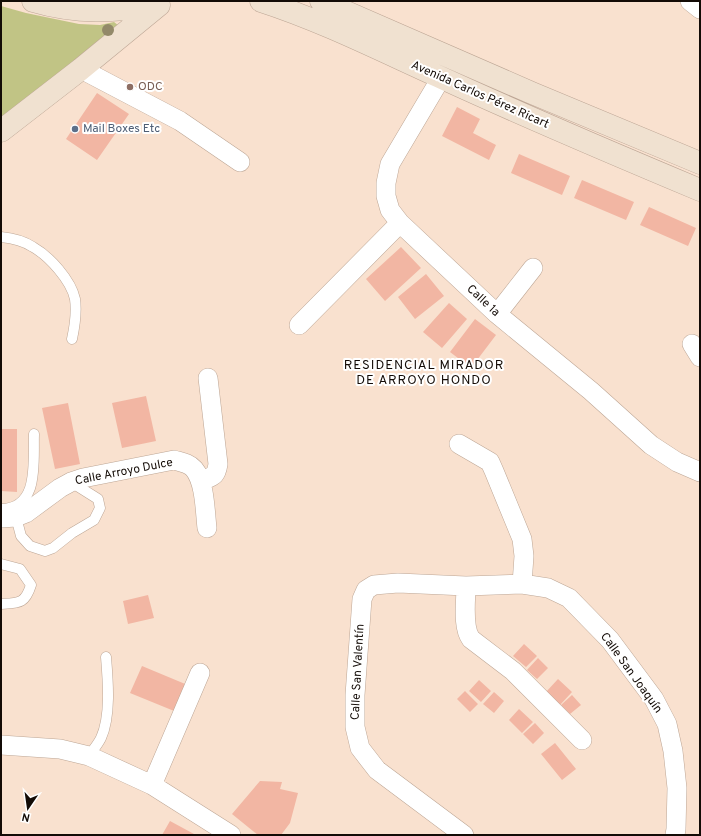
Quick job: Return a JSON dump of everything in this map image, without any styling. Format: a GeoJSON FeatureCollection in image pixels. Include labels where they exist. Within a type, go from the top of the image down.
{"type":"FeatureCollection","features":[{"type":"Feature","properties":{"kind":"main road"},"geometry":{"type":"LineString","coordinates":[[33,1],[46,5],[87,11],[128,10],[161,3]]}},
{"type":"Feature","properties":{"kind":"main road","name":"Avenida Carlos Pérez Ricart"},"geometry":{"type":"LineString","coordinates":[[261,1],[297,14],[700,190]]}},
{"type":"Feature","properties":{"kind":"main road","name":"Avenida Carlos Pérez Ricart"},"geometry":{"type":"LineString","coordinates":[[321,1],[532,93],[700,163]]}},
{"type":"Feature","properties":{"kind":"main road"},"geometry":{"type":"LineString","coordinates":[[1,131],[81,69],[161,3]]}},
{"type":"Feature","properties":{"kind":"street"},"geometry":{"type":"LineString","coordinates":[[690,1],[700,9]]}},
{"type":"Feature","properties":{"kind":"street"},"geometry":{"type":"LineString","coordinates":[[81,69],[180,122],[240,162]]}},
{"type":"Feature","properties":{"kind":"street","name":"Calle 1a"},"geometry":{"type":"LineString","coordinates":[[441,78],[390,164],[386,183],[386,196],[390,210],[400,223],[497,314],[591,391],[651,445],[677,462],[700,472]]}},
{"type":"Feature","properties":{"kind":"street"},"geometry":{"type":"LineString","coordinates":[[299,325],[400,223]]}},
{"type":"Feature","properties":{"kind":"street"},"geometry":{"type":"LineString","coordinates":[[497,314],[533,268]]}},
{"type":"Feature","properties":{"kind":"street"},"geometry":{"type":"LineString","coordinates":[[207,528],[201,481],[216,473],[218,464],[208,378]]}},
{"type":"Feature","properties":{"kind":"street"},"geometry":{"type":"LineString","coordinates":[[459,444],[490,462],[522,539],[524,556],[522,584]]}},
{"type":"Feature","properties":{"kind":"street","name":"Calle Arroyo Dulce"},"geometry":{"type":"LineString","coordinates":[[6,515],[26,513],[71,482],[83,478],[174,460],[194,469],[201,481]]}},
{"type":"Feature","properties":{"kind":"street","name":"Calle San Joaquín"},"geometry":{"type":"LineString","coordinates":[[398,582],[466,586],[522,584],[548,588],[568,598],[610,640],[654,699],[667,724],[673,751],[676,788],[675,835]]}},
{"type":"Feature","properties":{"kind":"street","name":"Calle San Valentín"},"geometry":{"type":"LineString","coordinates":[[398,582],[374,585],[366,590],[362,599],[355,703],[355,727],[360,748],[377,770],[464,835]]}},
{"type":"Feature","properties":{"kind":"street"},"geometry":{"type":"LineString","coordinates":[[466,586],[467,634],[471,639],[513,671],[582,740]]}},
{"type":"Feature","properties":{"kind":"street"},"geometry":{"type":"LineString","coordinates":[[152,785],[200,673]]}},
{"type":"Feature","properties":{"kind":"street"},"geometry":{"type":"LineString","coordinates":[[1,745],[60,749],[89,756],[152,785],[231,835]]}},
{"type":"Feature","properties":{"kind":"lane"},"geometry":{"type":"LineString","coordinates":[[1,237],[15,239],[33,246],[48,258],[61,272],[74,297],[76,318],[72,339]]}},
{"type":"Feature","properties":{"kind":"lane"},"geometry":{"type":"LineString","coordinates":[[34,434],[33,482],[28,495],[20,504],[7,509],[6,515],[30,546],[45,550],[53,548],[72,533],[94,520],[100,508],[98,499],[71,482]]}},
{"type":"Feature","properties":{"kind":"lane"},"geometry":{"type":"LineString","coordinates":[[1,564],[20,569],[31,585],[28,596],[18,603],[1,604]]}},
{"type":"Feature","properties":{"kind":"lane"},"geometry":{"type":"LineString","coordinates":[[89,756],[101,738],[105,721],[108,689],[106,657]]}},
{"type":"Feature","properties":{"kind":"green space"},"geometry":{"type":"Polygon","coordinates":[[[1,6],[79,24],[100,25],[114,22],[119,26],[1,120],[1,6]]]}},
{"type":"Feature","properties":{"kind":"building"},"geometry":{"type":"Polygon","coordinates":[[[97,93],[129,114],[97,160],[66,139],[97,93]]]}},
{"type":"Feature","properties":{"kind":"building"},"geometry":{"type":"Polygon","coordinates":[[[457,107],[480,119],[473,133],[496,145],[489,160],[442,136],[457,107]]]}},
{"type":"Feature","properties":{"kind":"building"},"geometry":{"type":"Polygon","coordinates":[[[519,154],[570,176],[562,195],[511,173],[519,154]]]}},
{"type":"Feature","properties":{"kind":"building"},"geometry":{"type":"Polygon","coordinates":[[[582,180],[634,202],[626,220],[574,198],[582,180]]]}},
{"type":"Feature","properties":{"kind":"building"},"geometry":{"type":"Polygon","coordinates":[[[649,207],[696,228],[688,246],[640,225],[649,207]]]}},
{"type":"Feature","properties":{"kind":"building"},"geometry":{"type":"Polygon","coordinates":[[[401,247],[421,268],[385,301],[366,279],[401,247]]]}},
{"type":"Feature","properties":{"kind":"building"},"geometry":{"type":"Polygon","coordinates":[[[426,274],[444,296],[415,319],[398,297],[426,274]]]}},
{"type":"Feature","properties":{"kind":"building"},"geometry":{"type":"Polygon","coordinates":[[[449,303],[467,319],[442,348],[423,332],[449,303]]]}},
{"type":"Feature","properties":{"kind":"building"},"geometry":{"type":"Polygon","coordinates":[[[475,319],[496,335],[471,368],[450,352],[475,319]]]}},
{"type":"Feature","properties":{"kind":"building"},"geometry":{"type":"Polygon","coordinates":[[[146,396],[156,441],[122,448],[112,403],[146,396]]]}},
{"type":"Feature","properties":{"kind":"building"},"geometry":{"type":"Polygon","coordinates":[[[68,403],[80,464],[55,469],[42,408],[68,403]]]}},
{"type":"Feature","properties":{"kind":"building"},"geometry":{"type":"Polygon","coordinates":[[[1,429],[17,429],[17,492],[1,491],[1,429]]]}},
{"type":"Feature","properties":{"kind":"building"},"geometry":{"type":"Polygon","coordinates":[[[148,595],[154,618],[128,624],[123,601],[148,595]]]}},
{"type":"Feature","properties":{"kind":"building"},"geometry":{"type":"Polygon","coordinates":[[[524,644],[537,656],[526,667],[513,656],[524,644]]]}},
{"type":"Feature","properties":{"kind":"building"},"geometry":{"type":"Polygon","coordinates":[[[538,658],[548,668],[537,679],[527,670],[538,658]]]}},
{"type":"Feature","properties":{"kind":"building"},"geometry":{"type":"Polygon","coordinates":[[[142,666],[190,686],[179,713],[130,693],[142,666]]]}},
{"type":"Feature","properties":{"kind":"building"},"geometry":{"type":"Polygon","coordinates":[[[558,679],[572,692],[560,705],[546,692],[558,679]]]}},
{"type":"Feature","properties":{"kind":"building"},"geometry":{"type":"Polygon","coordinates":[[[479,680],[491,691],[481,702],[469,691],[479,680]]]}},
{"type":"Feature","properties":{"kind":"building"},"geometry":{"type":"Polygon","coordinates":[[[465,691],[478,704],[470,712],[457,699],[465,691]]]}},
{"type":"Feature","properties":{"kind":"building"},"geometry":{"type":"Polygon","coordinates":[[[494,692],[504,701],[494,713],[483,704],[494,692]]]}},
{"type":"Feature","properties":{"kind":"building"},"geometry":{"type":"Polygon","coordinates":[[[572,695],[581,705],[570,714],[561,705],[572,695]]]}},
{"type":"Feature","properties":{"kind":"building"},"geometry":{"type":"Polygon","coordinates":[[[519,709],[533,722],[522,733],[509,720],[519,709]]]}},
{"type":"Feature","properties":{"kind":"building"},"geometry":{"type":"Polygon","coordinates":[[[535,723],[544,733],[533,744],[523,734],[535,723]]]}},
{"type":"Feature","properties":{"kind":"building"},"geometry":{"type":"Polygon","coordinates":[[[555,743],[576,769],[562,780],[541,754],[555,743]]]}},
{"type":"Feature","properties":{"kind":"building"},"geometry":{"type":"Polygon","coordinates":[[[260,781],[282,782],[280,789],[298,793],[290,823],[281,835],[258,835],[232,814],[260,781]]]}},
{"type":"Feature","properties":{"kind":"building"},"geometry":{"type":"Polygon","coordinates":[[[170,821],[194,834],[162,835],[170,821]]]}},
{"type":"Feature","properties":{"kind":"place","name":"ODC"},"geometry":{"type":"Point","coordinates":[130,87]}},
{"type":"Feature","properties":{"kind":"place","name":"Mail Boxes Etc"},"geometry":{"type":"Point","coordinates":[75,129]}},
{"type":"Feature","properties":{"kind":"district","name":"RESIDENCIAL MIRADOR DE ARROYO HONDO"},"geometry":{"type":"Point","coordinates":[424,374]}}]}
